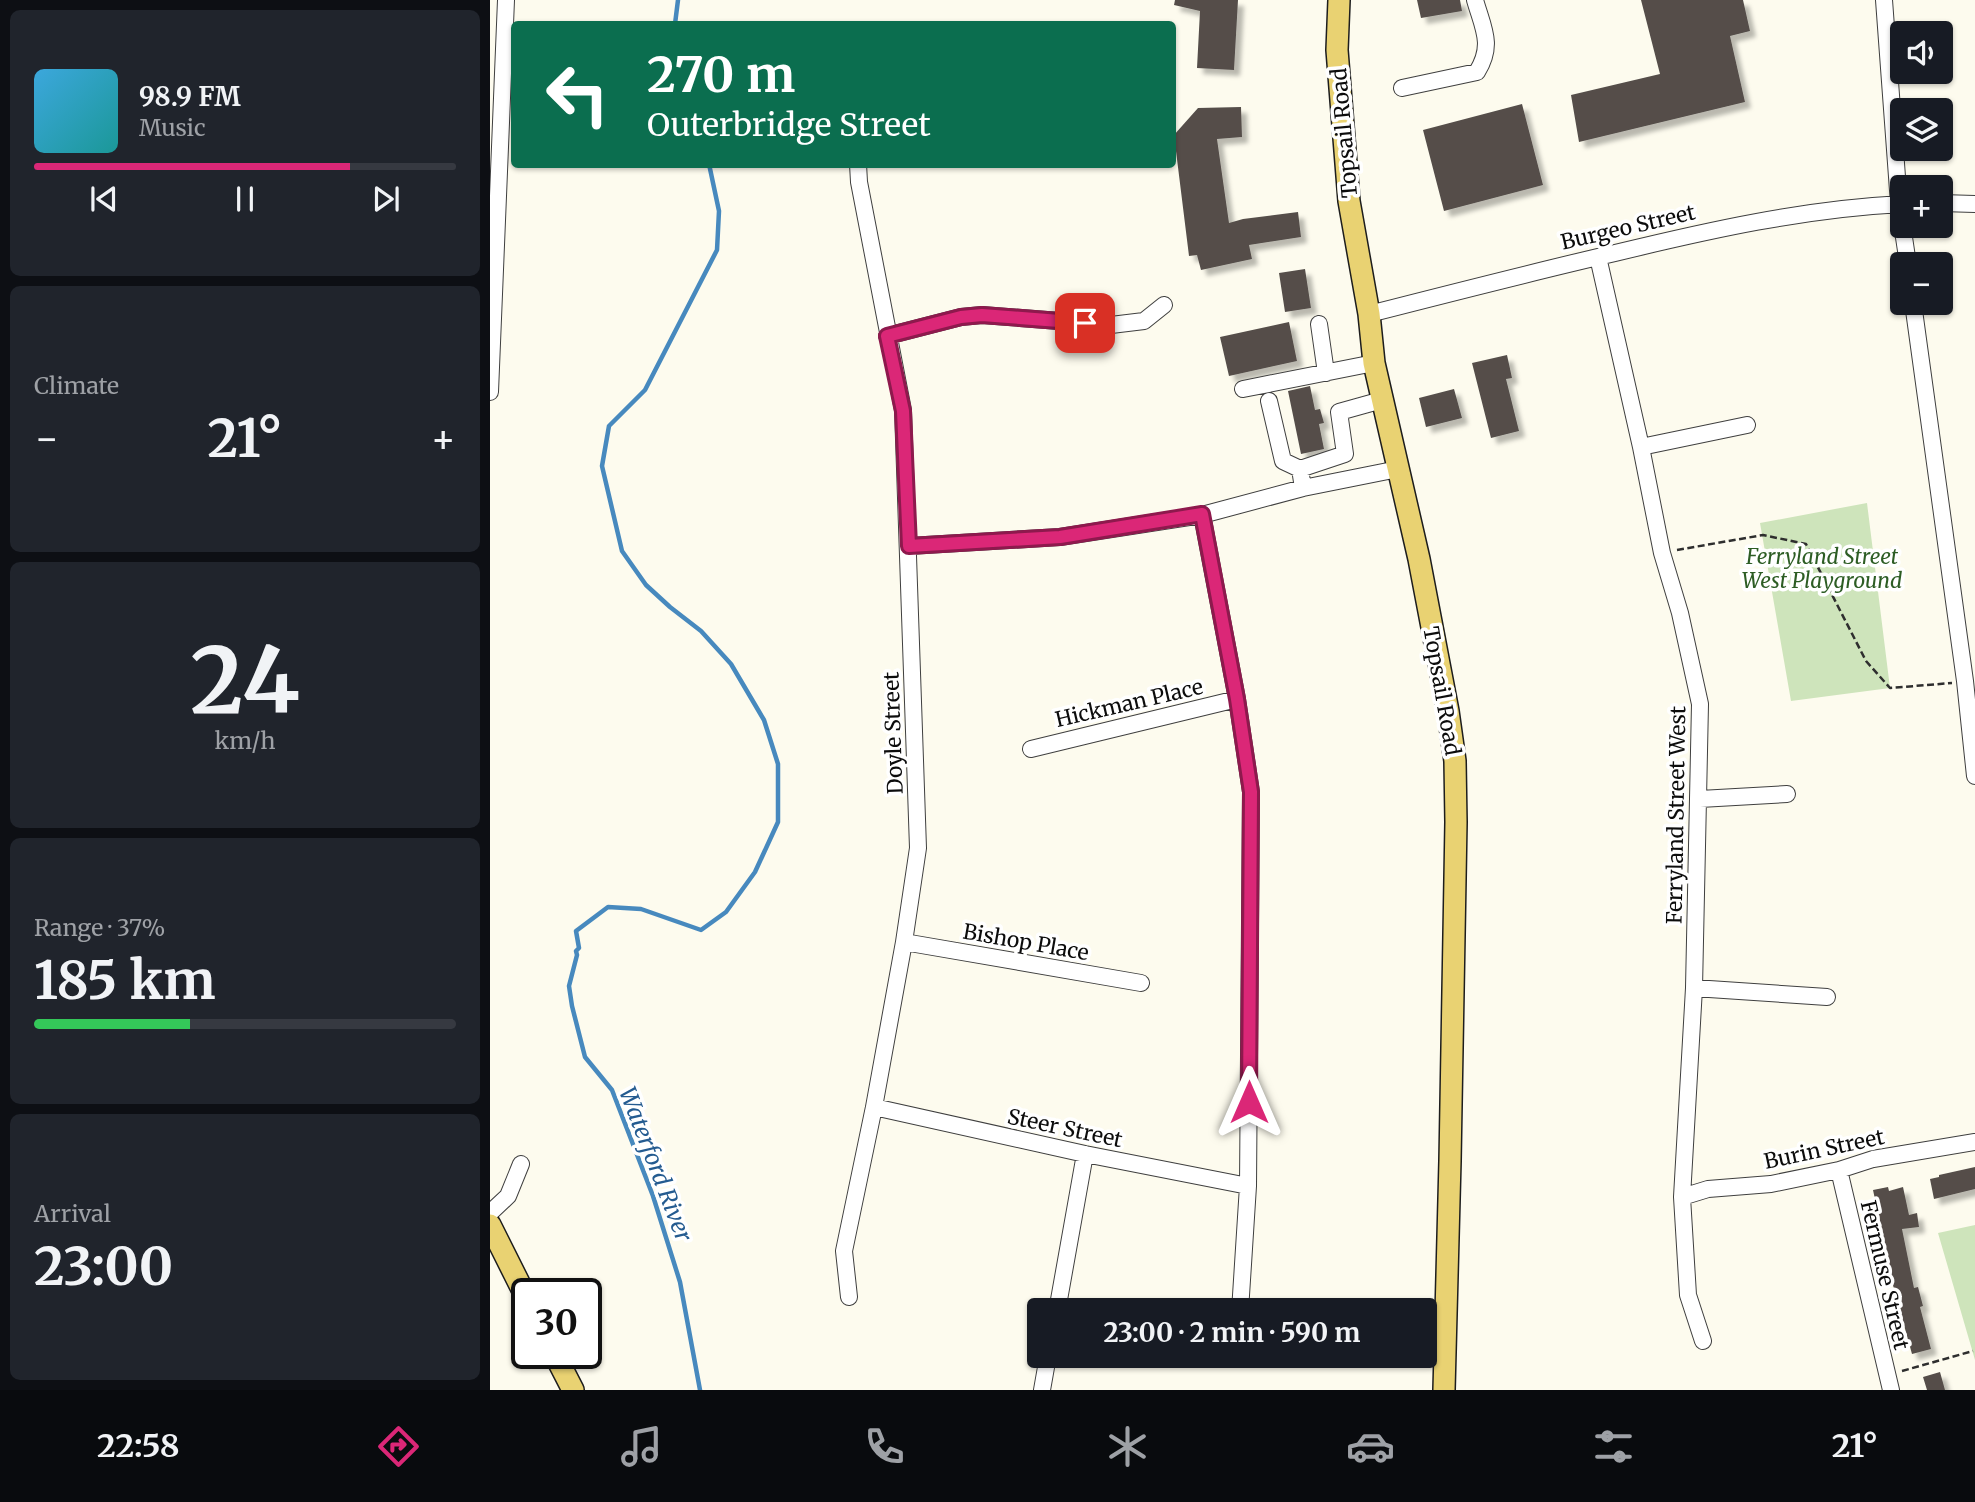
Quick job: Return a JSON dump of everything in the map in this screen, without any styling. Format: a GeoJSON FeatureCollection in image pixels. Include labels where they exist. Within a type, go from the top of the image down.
{"type":"FeatureCollection","features":[{"type":"Feature","properties":{"kind":"main road","name":"Topsail Road"},"geometry":{"type":"LineString","coordinates":[[1339,0],[1337,50],[1349,201],[1374,363],[1419,559],[1455,761],[1444,1390]]}},
{"type":"Feature","properties":{"kind":"main road"},"geometry":{"type":"LineString","coordinates":[[490,1225],[516,1278]]}},
{"type":"Feature","properties":{"kind":"main road"},"geometry":{"type":"LineString","coordinates":[[566,1369],[573,1390]]}},
{"type":"Feature","properties":{"kind":"street"},"geometry":{"type":"LineString","coordinates":[[490,392],[506,0]]}},
{"type":"Feature","properties":{"kind":"street"},"geometry":{"type":"LineString","coordinates":[[1402,88],[1477,72],[1485,59],[1487,46],[1475,0]]}},
{"type":"Feature","properties":{"kind":"street"},"geometry":{"type":"LineString","coordinates":[[1884,0],[1899,175]]}},
{"type":"Feature","properties":{"kind":"street","name":"Doyle Street"},"geometry":{"type":"LineString","coordinates":[[849,1297],[844,1251],[874,1107],[918,848],[903,411],[887,336],[858,168]]}},
{"type":"Feature","properties":{"kind":"street"},"geometry":{"type":"LineString","coordinates":[[1953,203],[1975,204]]}},
{"type":"Feature","properties":{"kind":"street","name":"Burgeo Street"},"geometry":{"type":"LineString","coordinates":[[1368,314],[1721,227],[1822,211],[1890,205]]}},
{"type":"Feature","properties":{"kind":"street","name":"Ferryland Street West"},"geometry":{"type":"LineString","coordinates":[[1598,257],[1662,553],[1680,613],[1700,704],[1694,988],[1682,1197],[1688,1295],[1703,1341]]}},
{"type":"Feature","properties":{"kind":"street"},"geometry":{"type":"LineString","coordinates":[[887,336],[961,317],[982,315],[1111,325],[1144,321],[1164,305]]}},
{"type":"Feature","properties":{"kind":"street"},"geometry":{"type":"LineString","coordinates":[[1915,315],[1965,681],[1975,776]]}},
{"type":"Feature","properties":{"kind":"street"},"geometry":{"type":"LineString","coordinates":[[1319,324],[1326,373]]}},
{"type":"Feature","properties":{"kind":"street"},"geometry":{"type":"LineString","coordinates":[[1243,390],[1374,363]]}},
{"type":"Feature","properties":{"kind":"street"},"geometry":{"type":"LineString","coordinates":[[1269,401],[1283,461],[1300,469],[1345,454],[1339,412],[1382,400]]}},
{"type":"Feature","properties":{"kind":"street"},"geometry":{"type":"LineString","coordinates":[[1641,447],[1747,425]]}},
{"type":"Feature","properties":{"kind":"street"},"geometry":{"type":"LineString","coordinates":[[1300,469],[1303,488]]}},
{"type":"Feature","properties":{"kind":"street"},"geometry":{"type":"LineString","coordinates":[[909,546],[1060,537],[1202,514],[1303,488],[1398,469]]}},
{"type":"Feature","properties":{"kind":"street"},"geometry":{"type":"LineString","coordinates":[[1202,514],[1237,699],[1251,792],[1248,1186],[1241,1298]]}},
{"type":"Feature","properties":{"kind":"street","name":"Hickman Place"},"geometry":{"type":"LineString","coordinates":[[1031,749],[1237,699]]}},
{"type":"Feature","properties":{"kind":"street"},"geometry":{"type":"LineString","coordinates":[[1700,799],[1787,794]]}},
{"type":"Feature","properties":{"kind":"street","name":"Bishop Place"},"geometry":{"type":"LineString","coordinates":[[904,942],[1141,983]]}},
{"type":"Feature","properties":{"kind":"street"},"geometry":{"type":"LineString","coordinates":[[1694,988],[1827,997]]}},
{"type":"Feature","properties":{"kind":"street","name":"Steer Street"},"geometry":{"type":"LineString","coordinates":[[874,1107],[1085,1154],[1248,1186]]}},
{"type":"Feature","properties":{"kind":"street","name":"Burin Street"},"geometry":{"type":"LineString","coordinates":[[1682,1197],[1708,1189],[1771,1184],[1839,1170],[1873,1159],[1975,1142]]}},
{"type":"Feature","properties":{"kind":"street"},"geometry":{"type":"LineString","coordinates":[[1059,1298],[1085,1154]]}},
{"type":"Feature","properties":{"kind":"street"},"geometry":{"type":"LineString","coordinates":[[490,1213],[508,1196],[521,1164]]}},
{"type":"Feature","properties":{"kind":"street","name":"Fermuse Street"},"geometry":{"type":"LineString","coordinates":[[1839,1170],[1889,1382]]}},
{"type":"Feature","properties":{"kind":"street"},"geometry":{"type":"LineString","coordinates":[[1042,1390],[1046,1368]]}},
{"type":"Feature","properties":{"kind":"path"},"geometry":{"type":"LineString","coordinates":[[1662,553],[1763,535],[1806,544],[1866,661],[1890,688],[1965,681]]}},
{"type":"Feature","properties":{"kind":"path"},"geometry":{"type":"LineString","coordinates":[[1889,1382],[1973,1351]]}},
{"type":"Feature","properties":{"kind":"green space","name":"Ferryland Street West Playground"},"geometry":{"type":"Polygon","coordinates":[[[1867,503],[1890,688],[1791,701],[1760,523],[1867,503]]]}},
{"type":"Feature","properties":{"kind":"green space"},"geometry":{"type":"Polygon","coordinates":[[[1975,1225],[1975,1360],[1938,1233],[1975,1225]]]}},
{"type":"Feature","properties":{"kind":"building"},"geometry":{"type":"Polygon","coordinates":[[[1175,0],[1238,0],[1234,70],[1197,68],[1200,11],[1174,5],[1175,0]]]}},
{"type":"Feature","properties":{"kind":"building"},"geometry":{"type":"Polygon","coordinates":[[[1417,0],[1460,0],[1462,11],[1421,18],[1417,0]]]}},
{"type":"Feature","properties":{"kind":"building"},"geometry":{"type":"Polygon","coordinates":[[[1641,0],[1743,0],[1750,31],[1730,36],[1745,102],[1579,142],[1571,95],[1660,74],[1641,0]]]}},
{"type":"Feature","properties":{"kind":"building"},"geometry":{"type":"Polygon","coordinates":[[[1522,104],[1543,185],[1444,211],[1423,130],[1522,104]]]}},
{"type":"Feature","properties":{"kind":"building"},"geometry":{"type":"Polygon","coordinates":[[[1241,107],[1242,137],[1217,139],[1229,223],[1298,212],[1301,237],[1249,245],[1252,259],[1201,270],[1197,255],[1189,256],[1176,133],[1198,108],[1241,107]]]}},
{"type":"Feature","properties":{"kind":"building"},"geometry":{"type":"Polygon","coordinates":[[[1305,269],[1311,308],[1285,312],[1279,273],[1305,269]]]}},
{"type":"Feature","properties":{"kind":"building"},"geometry":{"type":"Polygon","coordinates":[[[1289,322],[1297,361],[1229,376],[1220,337],[1289,322]]]}},
{"type":"Feature","properties":{"kind":"building"},"geometry":{"type":"Polygon","coordinates":[[[1507,355],[1512,378],[1506,379],[1519,431],[1491,438],[1472,363],[1507,355]]]}},
{"type":"Feature","properties":{"kind":"building"},"geometry":{"type":"Polygon","coordinates":[[[1310,386],[1315,410],[1320,409],[1324,423],[1319,424],[1324,449],[1301,454],[1288,391],[1310,386]]]}},
{"type":"Feature","properties":{"kind":"building"},"geometry":{"type":"Polygon","coordinates":[[[1454,389],[1462,418],[1426,427],[1419,398],[1454,389]]]}},
{"type":"Feature","properties":{"kind":"building"},"geometry":{"type":"Polygon","coordinates":[[[1975,1167],[1975,1189],[1934,1199],[1930,1179],[1975,1167]]]}},
{"type":"Feature","properties":{"kind":"building"},"geometry":{"type":"Polygon","coordinates":[[[1888,1187],[1889,1191],[1903,1187],[1909,1215],[1917,1213],[1919,1227],[1902,1229],[1914,1288],[1918,1287],[1923,1306],[1920,1307],[1931,1349],[1912,1354],[1886,1260],[1873,1190],[1888,1187]]]}},
{"type":"Feature","properties":{"kind":"building"},"geometry":{"type":"Polygon","coordinates":[[[1940,1372],[1945,1390],[1927,1390],[1923,1377],[1940,1372]]]}},
{"type":"Feature","properties":{"kind":"waterway","name":"Waterford River"},"geometry":{"type":"LineString","coordinates":[[675,21],[678,0]]}},
{"type":"Feature","properties":{"kind":"waterway","name":"Waterford River"},"geometry":{"type":"LineString","coordinates":[[700,1390],[680,1282],[653,1196],[612,1090],[585,1057],[569,986],[576,951],[579,948],[576,931],[608,907],[641,909],[701,930],[726,912],[755,872],[778,822],[778,764],[764,720],[731,664],[701,631],[646,585],[622,551],[602,466],[609,426],[645,390],[717,250],[719,211],[710,168]]}},
{"type":"Feature","properties":{"kind":"route"},"geometry":{"type":"LineString","coordinates":[[1085,323],[982,315],[961,317],[887,336],[903,411],[909,546],[1060,537],[1202,514],[1237,699],[1251,792],[1249,1102]]}}]}
